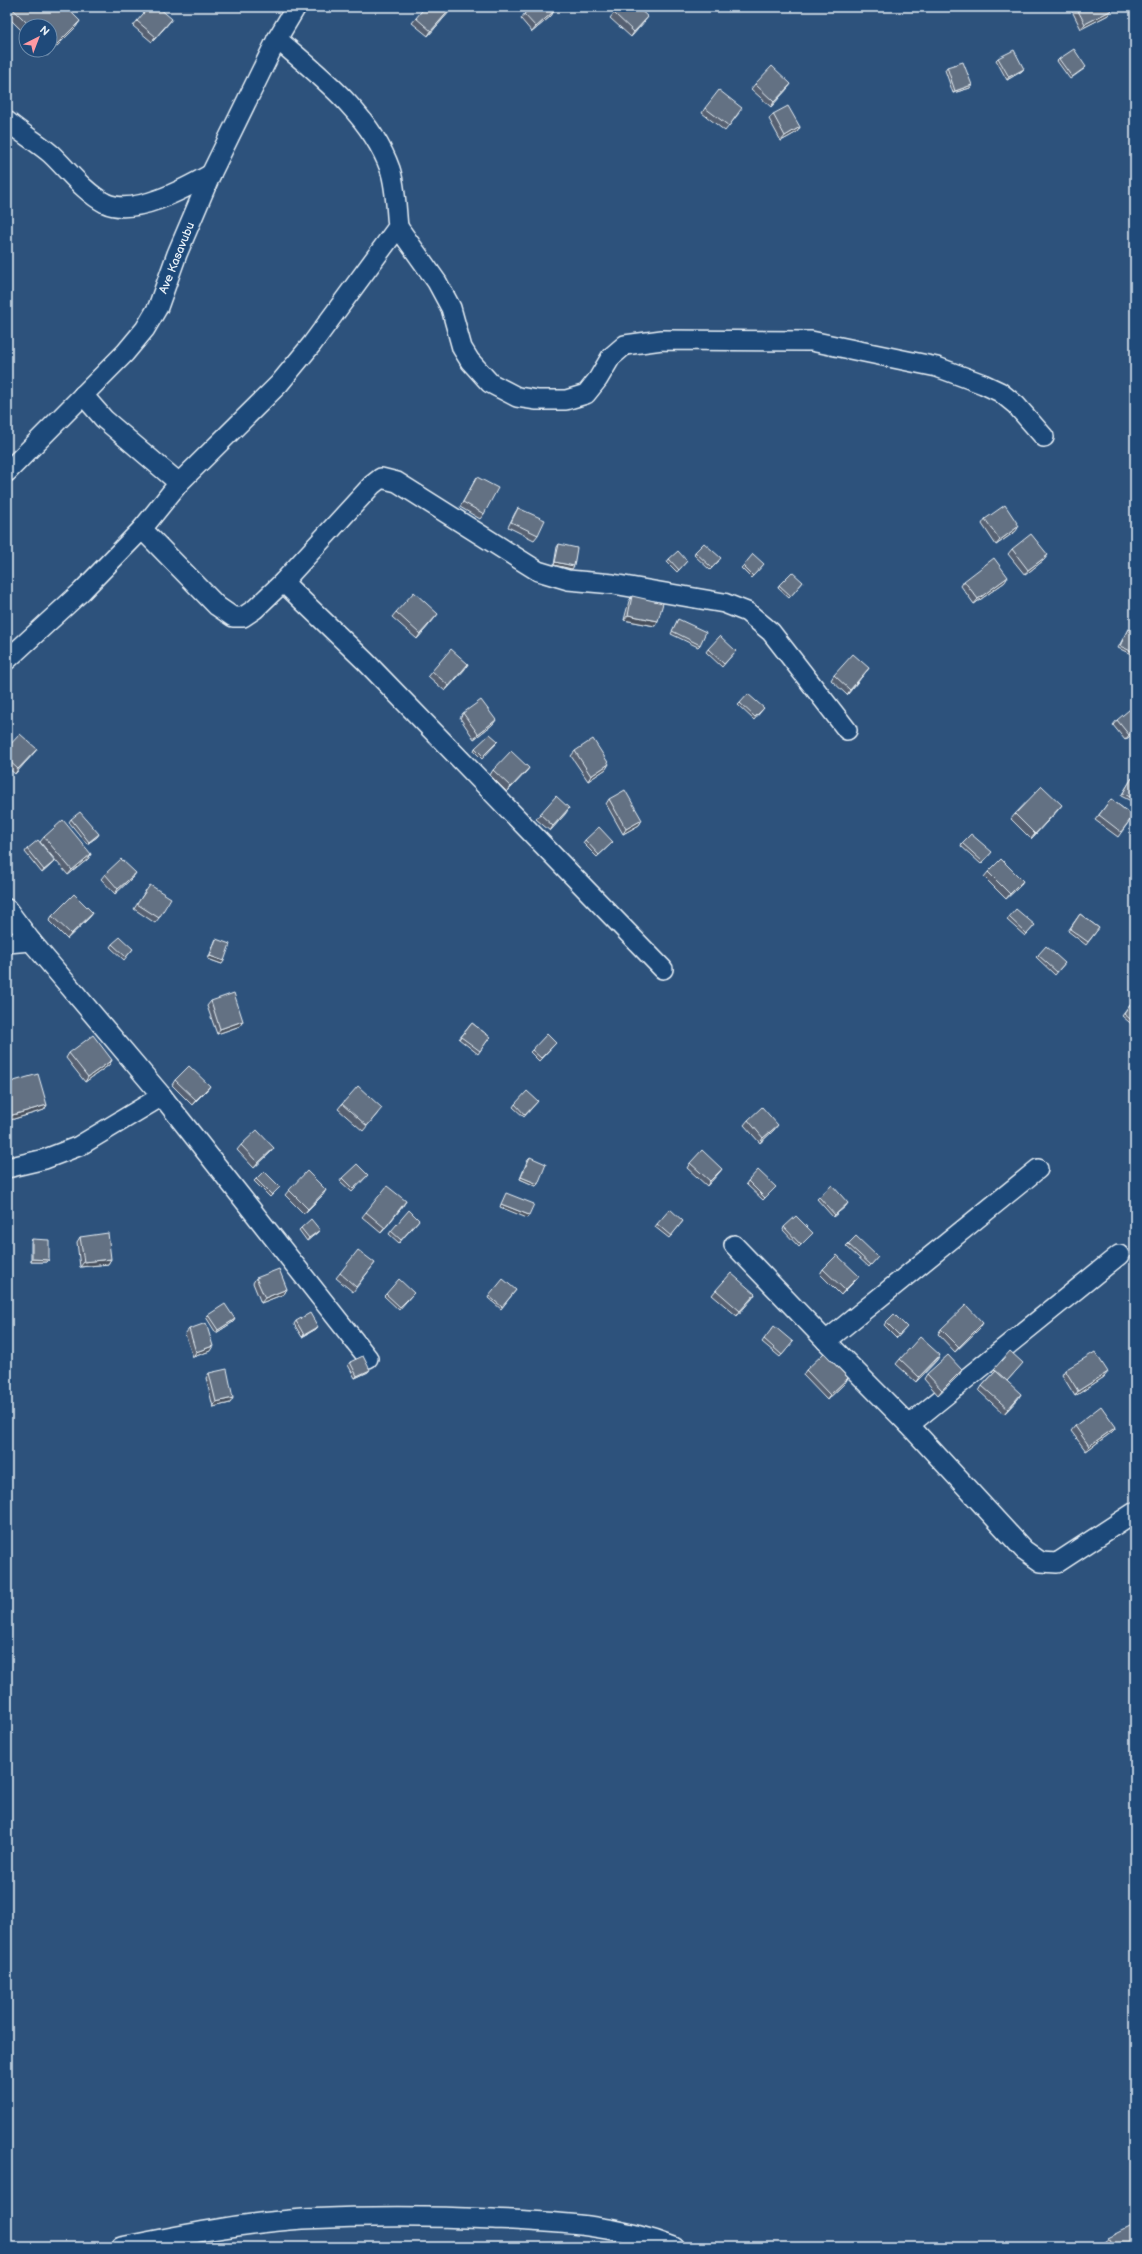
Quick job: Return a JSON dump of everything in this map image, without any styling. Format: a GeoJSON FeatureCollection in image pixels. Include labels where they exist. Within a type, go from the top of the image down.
{"type":"FeatureCollection","features":[{"type":"Feature","properties":{"kind":"street","name":"Ave Kasavubu"},"geometry":{"type":"LineString","coordinates":[[7,472],[130,347],[145,329],[158,307],[174,260],[211,174],[277,39],[296,7]]}},
{"type":"Feature","properties":{"kind":"street"},"geometry":{"type":"LineString","coordinates":[[277,39],[320,76],[363,122],[378,144],[390,170],[398,227],[437,282],[451,308],[462,348],[470,361],[490,383],[517,398],[566,400],[586,394],[598,379],[610,357],[625,345],[662,340],[811,341],[937,367],[983,384],[1000,392],[1016,405],[1044,437]]}},
{"type":"Feature","properties":{"kind":"street"},"geometry":{"type":"LineString","coordinates":[[7,121],[50,154],[78,181],[106,203],[122,207],[153,201],[182,190],[211,174]]}},
{"type":"Feature","properties":{"kind":"street"},"geometry":{"type":"LineString","coordinates":[[7,660],[82,591],[142,529],[179,483],[279,384],[312,344],[398,227]]}},
{"type":"Feature","properties":{"kind":"street"},"geometry":{"type":"LineString","coordinates":[[82,395],[104,419],[179,483]]}},
{"type":"Feature","properties":{"kind":"street"},"geometry":{"type":"LineString","coordinates":[[142,529],[217,606],[233,617],[244,617],[255,609],[283,582],[372,485],[381,478],[390,480],[397,482],[448,513],[538,571],[568,580],[613,584],[724,603],[747,612],[771,632],[847,730]]}},
{"type":"Feature","properties":{"kind":"street"},"geometry":{"type":"LineString","coordinates":[[283,582],[366,662],[663,969]]}},
{"type":"Feature","properties":{"kind":"street"},"geometry":{"type":"LineString","coordinates":[[7,909],[31,942],[162,1096],[368,1358]]}},
{"type":"Feature","properties":{"kind":"street"},"geometry":{"type":"LineString","coordinates":[[7,943],[31,942]]}},
{"type":"Feature","properties":{"kind":"street"},"geometry":{"type":"LineString","coordinates":[[7,1168],[45,1159],[79,1146],[162,1096]]}},
{"type":"Feature","properties":{"kind":"street"},"geometry":{"type":"LineString","coordinates":[[826,1342],[1038,1169]]}},
{"type":"Feature","properties":{"kind":"street"},"geometry":{"type":"LineString","coordinates":[[734,1245],[826,1342],[909,1425],[1024,1550],[1041,1562],[1057,1563],[1135,1513]]}},
{"type":"Feature","properties":{"kind":"street"},"geometry":{"type":"LineString","coordinates":[[909,1425],[1119,1255]]}},
{"type":"Feature","properties":{"kind":"street"},"geometry":{"type":"LineString","coordinates":[[121,2247],[206,2230],[302,2219],[441,2217],[544,2221],[599,2226],[650,2238],[674,2247]]}},
{"type":"Feature","properties":{"kind":"building"},"geometry":{"type":"Polygon","coordinates":[[[11,7],[66,7],[80,21],[58,43],[58,18],[22,18],[11,7]]]}},
{"type":"Feature","properties":{"kind":"building"},"geometry":{"type":"Polygon","coordinates":[[[149,7],[158,7],[172,19],[156,37],[137,21],[149,7]]]}},
{"type":"Feature","properties":{"kind":"building"},"geometry":{"type":"Polygon","coordinates":[[[425,7],[452,7],[431,31],[416,18],[425,7]]]}},
{"type":"Feature","properties":{"kind":"building"},"geometry":{"type":"Polygon","coordinates":[[[532,7],[551,7],[554,11],[536,27],[524,14],[532,7]]]}},
{"type":"Feature","properties":{"kind":"building"},"geometry":{"type":"Polygon","coordinates":[[[620,7],[637,7],[648,17],[634,32],[614,13],[620,7]]]}},
{"type":"Feature","properties":{"kind":"building"},"geometry":{"type":"Polygon","coordinates":[[[1076,7],[1110,7],[1112,10],[1085,24],[1076,7]]]}},
{"type":"Feature","properties":{"kind":"building"},"geometry":{"type":"Polygon","coordinates":[[[1074,49],[1086,67],[1072,77],[1059,59],[1074,49]]]}},
{"type":"Feature","properties":{"kind":"building"},"geometry":{"type":"Polygon","coordinates":[[[1014,50],[1024,69],[1009,77],[998,58],[1014,50]]]}},
{"type":"Feature","properties":{"kind":"building"},"geometry":{"type":"Polygon","coordinates":[[[963,62],[972,85],[955,91],[947,67],[963,62]]]}},
{"type":"Feature","properties":{"kind":"building"},"geometry":{"type":"Polygon","coordinates":[[[772,66],[791,84],[774,102],[755,84],[772,66]]]}},
{"type":"Feature","properties":{"kind":"building"},"geometry":{"type":"Polygon","coordinates":[[[719,90],[742,108],[729,126],[705,108],[719,90]]]}},
{"type":"Feature","properties":{"kind":"building"},"geometry":{"type":"Polygon","coordinates":[[[788,106],[800,127],[785,136],[773,114],[788,106]]]}},
{"type":"Feature","properties":{"kind":"building"},"geometry":{"type":"Polygon","coordinates":[[[477,477],[498,488],[484,514],[463,502],[477,477]]]}},
{"type":"Feature","properties":{"kind":"building"},"geometry":{"type":"Polygon","coordinates":[[[1005,505],[1019,526],[1000,540],[985,519],[1005,505]]]}},
{"type":"Feature","properties":{"kind":"building"},"geometry":{"type":"Polygon","coordinates":[[[518,508],[545,520],[538,535],[511,522],[518,508]]]}},
{"type":"Feature","properties":{"kind":"building"},"geometry":{"type":"Polygon","coordinates":[[[1031,534],[1048,555],[1028,570],[1012,549],[1031,534]]]}},
{"type":"Feature","properties":{"kind":"building"},"geometry":{"type":"Polygon","coordinates":[[[704,543],[721,558],[712,568],[695,552],[704,543]]]}},
{"type":"Feature","properties":{"kind":"building"},"geometry":{"type":"Polygon","coordinates":[[[559,544],[577,548],[574,566],[555,562],[559,544]]]}},
{"type":"Feature","properties":{"kind":"building"},"geometry":{"type":"Polygon","coordinates":[[[678,551],[687,561],[679,570],[669,559],[678,551]]]}},
{"type":"Feature","properties":{"kind":"building"},"geometry":{"type":"Polygon","coordinates":[[[753,554],[764,564],[753,576],[743,566],[753,554]]]}},
{"type":"Feature","properties":{"kind":"building"},"geometry":{"type":"Polygon","coordinates":[[[994,558],[1008,577],[978,599],[964,581],[994,558]]]}},
{"type":"Feature","properties":{"kind":"building"},"geometry":{"type":"Polygon","coordinates":[[[792,572],[803,582],[791,596],[779,585],[792,572]]]}},
{"type":"Feature","properties":{"kind":"building"},"geometry":{"type":"Polygon","coordinates":[[[414,592],[438,614],[420,634],[396,612],[414,592]]]}},
{"type":"Feature","properties":{"kind":"building"},"geometry":{"type":"Polygon","coordinates":[[[632,596],[663,603],[658,621],[628,615],[632,596]]]}},
{"type":"Feature","properties":{"kind":"building"},"geometry":{"type":"Polygon","coordinates":[[[678,619],[706,632],[700,645],[672,631],[678,619]]]}},
{"type":"Feature","properties":{"kind":"building"},"geometry":{"type":"Polygon","coordinates":[[[1128,629],[1135,632],[1135,653],[1120,646],[1128,629]]]}},
{"type":"Feature","properties":{"kind":"building"},"geometry":{"type":"Polygon","coordinates":[[[720,636],[736,651],[724,664],[708,649],[720,636]]]}},
{"type":"Feature","properties":{"kind":"building"},"geometry":{"type":"Polygon","coordinates":[[[451,649],[468,664],[449,686],[432,671],[451,649]]]}},
{"type":"Feature","properties":{"kind":"building"},"geometry":{"type":"Polygon","coordinates":[[[853,654],[869,668],[850,690],[834,675],[853,654]]]}},
{"type":"Feature","properties":{"kind":"building"},"geometry":{"type":"Polygon","coordinates":[[[748,694],[764,708],[755,717],[740,703],[748,694]]]}},
{"type":"Feature","properties":{"kind":"building"},"geometry":{"type":"Polygon","coordinates":[[[481,700],[496,720],[478,734],[463,713],[481,700]]]}},
{"type":"Feature","properties":{"kind":"building"},"geometry":{"type":"Polygon","coordinates":[[[1135,705],[1135,730],[1129,735],[1117,720],[1135,705]]]}},
{"type":"Feature","properties":{"kind":"building"},"geometry":{"type":"Polygon","coordinates":[[[20,734],[37,749],[18,769],[7,759],[7,748],[20,734]]]}},
{"type":"Feature","properties":{"kind":"building"},"geometry":{"type":"Polygon","coordinates":[[[490,734],[498,741],[483,756],[475,748],[490,734]]]}},
{"type":"Feature","properties":{"kind":"building"},"geometry":{"type":"Polygon","coordinates":[[[593,739],[609,764],[591,776],[575,751],[593,739]]]}},
{"type":"Feature","properties":{"kind":"building"},"geometry":{"type":"Polygon","coordinates":[[[511,751],[529,768],[511,787],[493,770],[511,751]]]}},
{"type":"Feature","properties":{"kind":"building"},"geometry":{"type":"Polygon","coordinates":[[[1132,778],[1135,780],[1135,800],[1123,793],[1132,778]]]}},
{"type":"Feature","properties":{"kind":"building"},"geometry":{"type":"Polygon","coordinates":[[[1042,786],[1062,805],[1035,834],[1015,814],[1042,786]]]}},
{"type":"Feature","properties":{"kind":"building"},"geometry":{"type":"Polygon","coordinates":[[[625,790],[642,820],[626,829],[609,799],[625,790]]]}},
{"type":"Feature","properties":{"kind":"building"},"geometry":{"type":"Polygon","coordinates":[[[556,796],[569,808],[553,826],[540,814],[556,796]]]}},
{"type":"Feature","properties":{"kind":"building"},"geometry":{"type":"Polygon","coordinates":[[[1111,799],[1133,816],[1121,832],[1099,815],[1111,799]]]}},
{"type":"Feature","properties":{"kind":"building"},"geometry":{"type":"Polygon","coordinates":[[[80,812],[99,834],[89,842],[71,819],[80,812]]]}},
{"type":"Feature","properties":{"kind":"building"},"geometry":{"type":"Polygon","coordinates":[[[63,820],[91,854],[72,870],[44,837],[63,820]]]}},
{"type":"Feature","properties":{"kind":"building"},"geometry":{"type":"Polygon","coordinates":[[[599,827],[613,842],[599,855],[585,840],[599,827]]]}},
{"type":"Feature","properties":{"kind":"building"},"geometry":{"type":"Polygon","coordinates":[[[971,834],[992,852],[983,862],[962,843],[971,834]]]}},
{"type":"Feature","properties":{"kind":"building"},"geometry":{"type":"Polygon","coordinates":[[[38,840],[55,861],[44,870],[27,849],[38,840]]]}},
{"type":"Feature","properties":{"kind":"building"},"geometry":{"type":"Polygon","coordinates":[[[121,859],[136,873],[118,889],[105,874],[121,859]]]}},
{"type":"Feature","properties":{"kind":"building"},"geometry":{"type":"Polygon","coordinates":[[[1001,859],[1023,881],[1010,894],[988,872],[1001,859]]]}},
{"type":"Feature","properties":{"kind":"building"},"geometry":{"type":"Polygon","coordinates":[[[150,885],[171,898],[159,918],[137,904],[150,885]]]}},
{"type":"Feature","properties":{"kind":"building"},"geometry":{"type":"Polygon","coordinates":[[[74,894],[93,913],[71,934],[52,916],[74,894]]]}},
{"type":"Feature","properties":{"kind":"building"},"geometry":{"type":"Polygon","coordinates":[[[1016,909],[1035,925],[1027,934],[1009,917],[1016,909]]]}},
{"type":"Feature","properties":{"kind":"building"},"geometry":{"type":"Polygon","coordinates":[[[1080,914],[1099,928],[1088,942],[1070,929],[1080,914]]]}},
{"type":"Feature","properties":{"kind":"building"},"geometry":{"type":"Polygon","coordinates":[[[120,937],[133,949],[126,957],[112,944],[120,937]]]}},
{"type":"Feature","properties":{"kind":"building"},"geometry":{"type":"Polygon","coordinates":[[[216,939],[230,944],[224,961],[210,956],[216,939]]]}},
{"type":"Feature","properties":{"kind":"building"},"geometry":{"type":"Polygon","coordinates":[[[1046,946],[1065,963],[1057,972],[1038,955],[1046,946]]]}},
{"type":"Feature","properties":{"kind":"building"},"geometry":{"type":"Polygon","coordinates":[[[234,993],[243,1021],[220,1029],[211,1001],[234,993]]]}},
{"type":"Feature","properties":{"kind":"building"},"geometry":{"type":"Polygon","coordinates":[[[1131,1004],[1135,1008],[1135,1023],[1124,1014],[1131,1004]]]}},
{"type":"Feature","properties":{"kind":"building"},"geometry":{"type":"Polygon","coordinates":[[[472,1023],[490,1037],[480,1051],[461,1037],[472,1023]]]}},
{"type":"Feature","properties":{"kind":"building"},"geometry":{"type":"Polygon","coordinates":[[[547,1034],[556,1043],[541,1058],[532,1050],[547,1034]]]}},
{"type":"Feature","properties":{"kind":"building"},"geometry":{"type":"Polygon","coordinates":[[[93,1035],[112,1060],[88,1077],[69,1053],[93,1035]]]}},
{"type":"Feature","properties":{"kind":"building"},"geometry":{"type":"Polygon","coordinates":[[[189,1066],[210,1086],[196,1100],[175,1080],[189,1066]]]}},
{"type":"Feature","properties":{"kind":"building"},"geometry":{"type":"Polygon","coordinates":[[[38,1074],[47,1105],[9,1116],[7,1110],[7,1083],[38,1074]]]}},
{"type":"Feature","properties":{"kind":"building"},"geometry":{"type":"Polygon","coordinates":[[[358,1086],[382,1108],[367,1126],[342,1104],[358,1086]]]}},
{"type":"Feature","properties":{"kind":"building"},"geometry":{"type":"Polygon","coordinates":[[[527,1091],[538,1101],[525,1115],[515,1104],[527,1091]]]}},
{"type":"Feature","properties":{"kind":"building"},"geometry":{"type":"Polygon","coordinates":[[[762,1107],[778,1125],[763,1138],[748,1120],[762,1107]]]}},
{"type":"Feature","properties":{"kind":"building"},"geometry":{"type":"Polygon","coordinates":[[[257,1130],[274,1148],[258,1163],[241,1145],[257,1130]]]}},
{"type":"Feature","properties":{"kind":"building"},"geometry":{"type":"Polygon","coordinates":[[[702,1150],[722,1169],[710,1181],[690,1163],[702,1150]]]}},
{"type":"Feature","properties":{"kind":"building"},"geometry":{"type":"Polygon","coordinates":[[[530,1157],[546,1164],[538,1184],[521,1177],[530,1157]]]}},
{"type":"Feature","properties":{"kind":"building"},"geometry":{"type":"Polygon","coordinates":[[[357,1164],[368,1175],[353,1189],[342,1178],[357,1164]]]}},
{"type":"Feature","properties":{"kind":"building"},"geometry":{"type":"Polygon","coordinates":[[[758,1170],[776,1187],[765,1198],[748,1181],[758,1170]]]}},
{"type":"Feature","properties":{"kind":"building"},"geometry":{"type":"Polygon","coordinates":[[[264,1171],[280,1187],[272,1195],[256,1179],[264,1171]]]}},
{"type":"Feature","properties":{"kind":"building"},"geometry":{"type":"Polygon","coordinates":[[[307,1171],[326,1190],[308,1209],[289,1190],[307,1171]]]}},
{"type":"Feature","properties":{"kind":"building"},"geometry":{"type":"Polygon","coordinates":[[[832,1185],[848,1203],[835,1215],[819,1197],[832,1185]]]}},
{"type":"Feature","properties":{"kind":"building"},"geometry":{"type":"Polygon","coordinates":[[[387,1186],[406,1201],[385,1228],[366,1212],[387,1186]]]}},
{"type":"Feature","properties":{"kind":"building"},"geometry":{"type":"Polygon","coordinates":[[[506,1193],[534,1204],[529,1215],[501,1204],[506,1193]]]}},
{"type":"Feature","properties":{"kind":"building"},"geometry":{"type":"Polygon","coordinates":[[[670,1209],[683,1221],[671,1236],[657,1224],[670,1209]]]}},
{"type":"Feature","properties":{"kind":"building"},"geometry":{"type":"Polygon","coordinates":[[[409,1210],[419,1220],[401,1240],[391,1231],[409,1210]]]}},
{"type":"Feature","properties":{"kind":"building"},"geometry":{"type":"Polygon","coordinates":[[[796,1216],[813,1233],[801,1245],[784,1227],[796,1216]]]}},
{"type":"Feature","properties":{"kind":"building"},"geometry":{"type":"Polygon","coordinates":[[[311,1219],[320,1230],[309,1238],[301,1228],[311,1219]]]}},
{"type":"Feature","properties":{"kind":"building"},"geometry":{"type":"Polygon","coordinates":[[[108,1233],[111,1259],[84,1262],[80,1237],[108,1233]]]}},
{"type":"Feature","properties":{"kind":"building"},"geometry":{"type":"Polygon","coordinates":[[[856,1236],[878,1257],[871,1265],[848,1244],[856,1236]]]}},
{"type":"Feature","properties":{"kind":"building"},"geometry":{"type":"Polygon","coordinates":[[[32,1239],[49,1240],[49,1260],[32,1259],[32,1239]]]}},
{"type":"Feature","properties":{"kind":"building"},"geometry":{"type":"Polygon","coordinates":[[[358,1250],[375,1263],[356,1287],[340,1273],[358,1250]]]}},
{"type":"Feature","properties":{"kind":"building"},"geometry":{"type":"Polygon","coordinates":[[[837,1255],[859,1276],[845,1290],[823,1269],[837,1255]]]}},
{"type":"Feature","properties":{"kind":"building"},"geometry":{"type":"Polygon","coordinates":[[[279,1269],[287,1289],[265,1298],[256,1278],[279,1269]]]}},
{"type":"Feature","properties":{"kind":"building"},"geometry":{"type":"Polygon","coordinates":[[[731,1273],[755,1294],[740,1311],[716,1290],[731,1273]]]}},
{"type":"Feature","properties":{"kind":"building"},"geometry":{"type":"Polygon","coordinates":[[[399,1279],[414,1293],[400,1307],[386,1294],[399,1279]]]}},
{"type":"Feature","properties":{"kind":"building"},"geometry":{"type":"Polygon","coordinates":[[[503,1279],[516,1290],[502,1307],[489,1296],[503,1279]]]}},
{"type":"Feature","properties":{"kind":"building"},"geometry":{"type":"Polygon","coordinates":[[[225,1304],[235,1319],[218,1330],[208,1315],[225,1304]]]}},
{"type":"Feature","properties":{"kind":"building"},"geometry":{"type":"Polygon","coordinates":[[[966,1305],[983,1323],[959,1347],[941,1329],[966,1305]]]}},
{"type":"Feature","properties":{"kind":"building"},"geometry":{"type":"Polygon","coordinates":[[[310,1313],[318,1327],[304,1335],[296,1321],[310,1313]]]}},
{"type":"Feature","properties":{"kind":"building"},"geometry":{"type":"Polygon","coordinates":[[[894,1314],[907,1327],[899,1335],[886,1322],[894,1314]]]}},
{"type":"Feature","properties":{"kind":"building"},"geometry":{"type":"Polygon","coordinates":[[[206,1323],[213,1346],[196,1352],[189,1329],[206,1323]]]}},
{"type":"Feature","properties":{"kind":"building"},"geometry":{"type":"Polygon","coordinates":[[[774,1326],[793,1342],[782,1355],[764,1339],[774,1326]]]}},
{"type":"Feature","properties":{"kind":"building"},"geometry":{"type":"Polygon","coordinates":[[[920,1337],[940,1355],[919,1377],[900,1359],[920,1337]]]}},
{"type":"Feature","properties":{"kind":"building"},"geometry":{"type":"Polygon","coordinates":[[[1010,1351],[1023,1363],[1007,1381],[994,1369],[1010,1351]]]}},
{"type":"Feature","properties":{"kind":"building"},"geometry":{"type":"Polygon","coordinates":[[[1095,1352],[1108,1372],[1078,1391],[1065,1370],[1095,1352]]]}},
{"type":"Feature","properties":{"kind":"building"},"geometry":{"type":"Polygon","coordinates":[[[824,1353],[848,1378],[830,1395],[806,1370],[824,1353]]]}},
{"type":"Feature","properties":{"kind":"building"},"geometry":{"type":"Polygon","coordinates":[[[948,1355],[962,1370],[942,1390],[927,1374],[948,1355]]]}},
{"type":"Feature","properties":{"kind":"building"},"geometry":{"type":"Polygon","coordinates":[[[363,1356],[370,1370],[357,1376],[350,1362],[363,1356]]]}},
{"type":"Feature","properties":{"kind":"building"},"geometry":{"type":"Polygon","coordinates":[[[227,1369],[233,1398],[216,1402],[209,1373],[227,1369]]]}},
{"type":"Feature","properties":{"kind":"building"},"geometry":{"type":"Polygon","coordinates":[[[996,1371],[1021,1394],[1008,1409],[982,1386],[996,1371]]]}},
{"type":"Feature","properties":{"kind":"building"},"geometry":{"type":"Polygon","coordinates":[[[1101,1406],[1116,1427],[1089,1446],[1075,1426],[1101,1406]]]}},
{"type":"Feature","properties":{"kind":"building"},"geometry":{"type":"Polygon","coordinates":[[[1134,2224],[1135,2247],[1113,2247],[1108,2237],[1134,2224]]]}}]}
